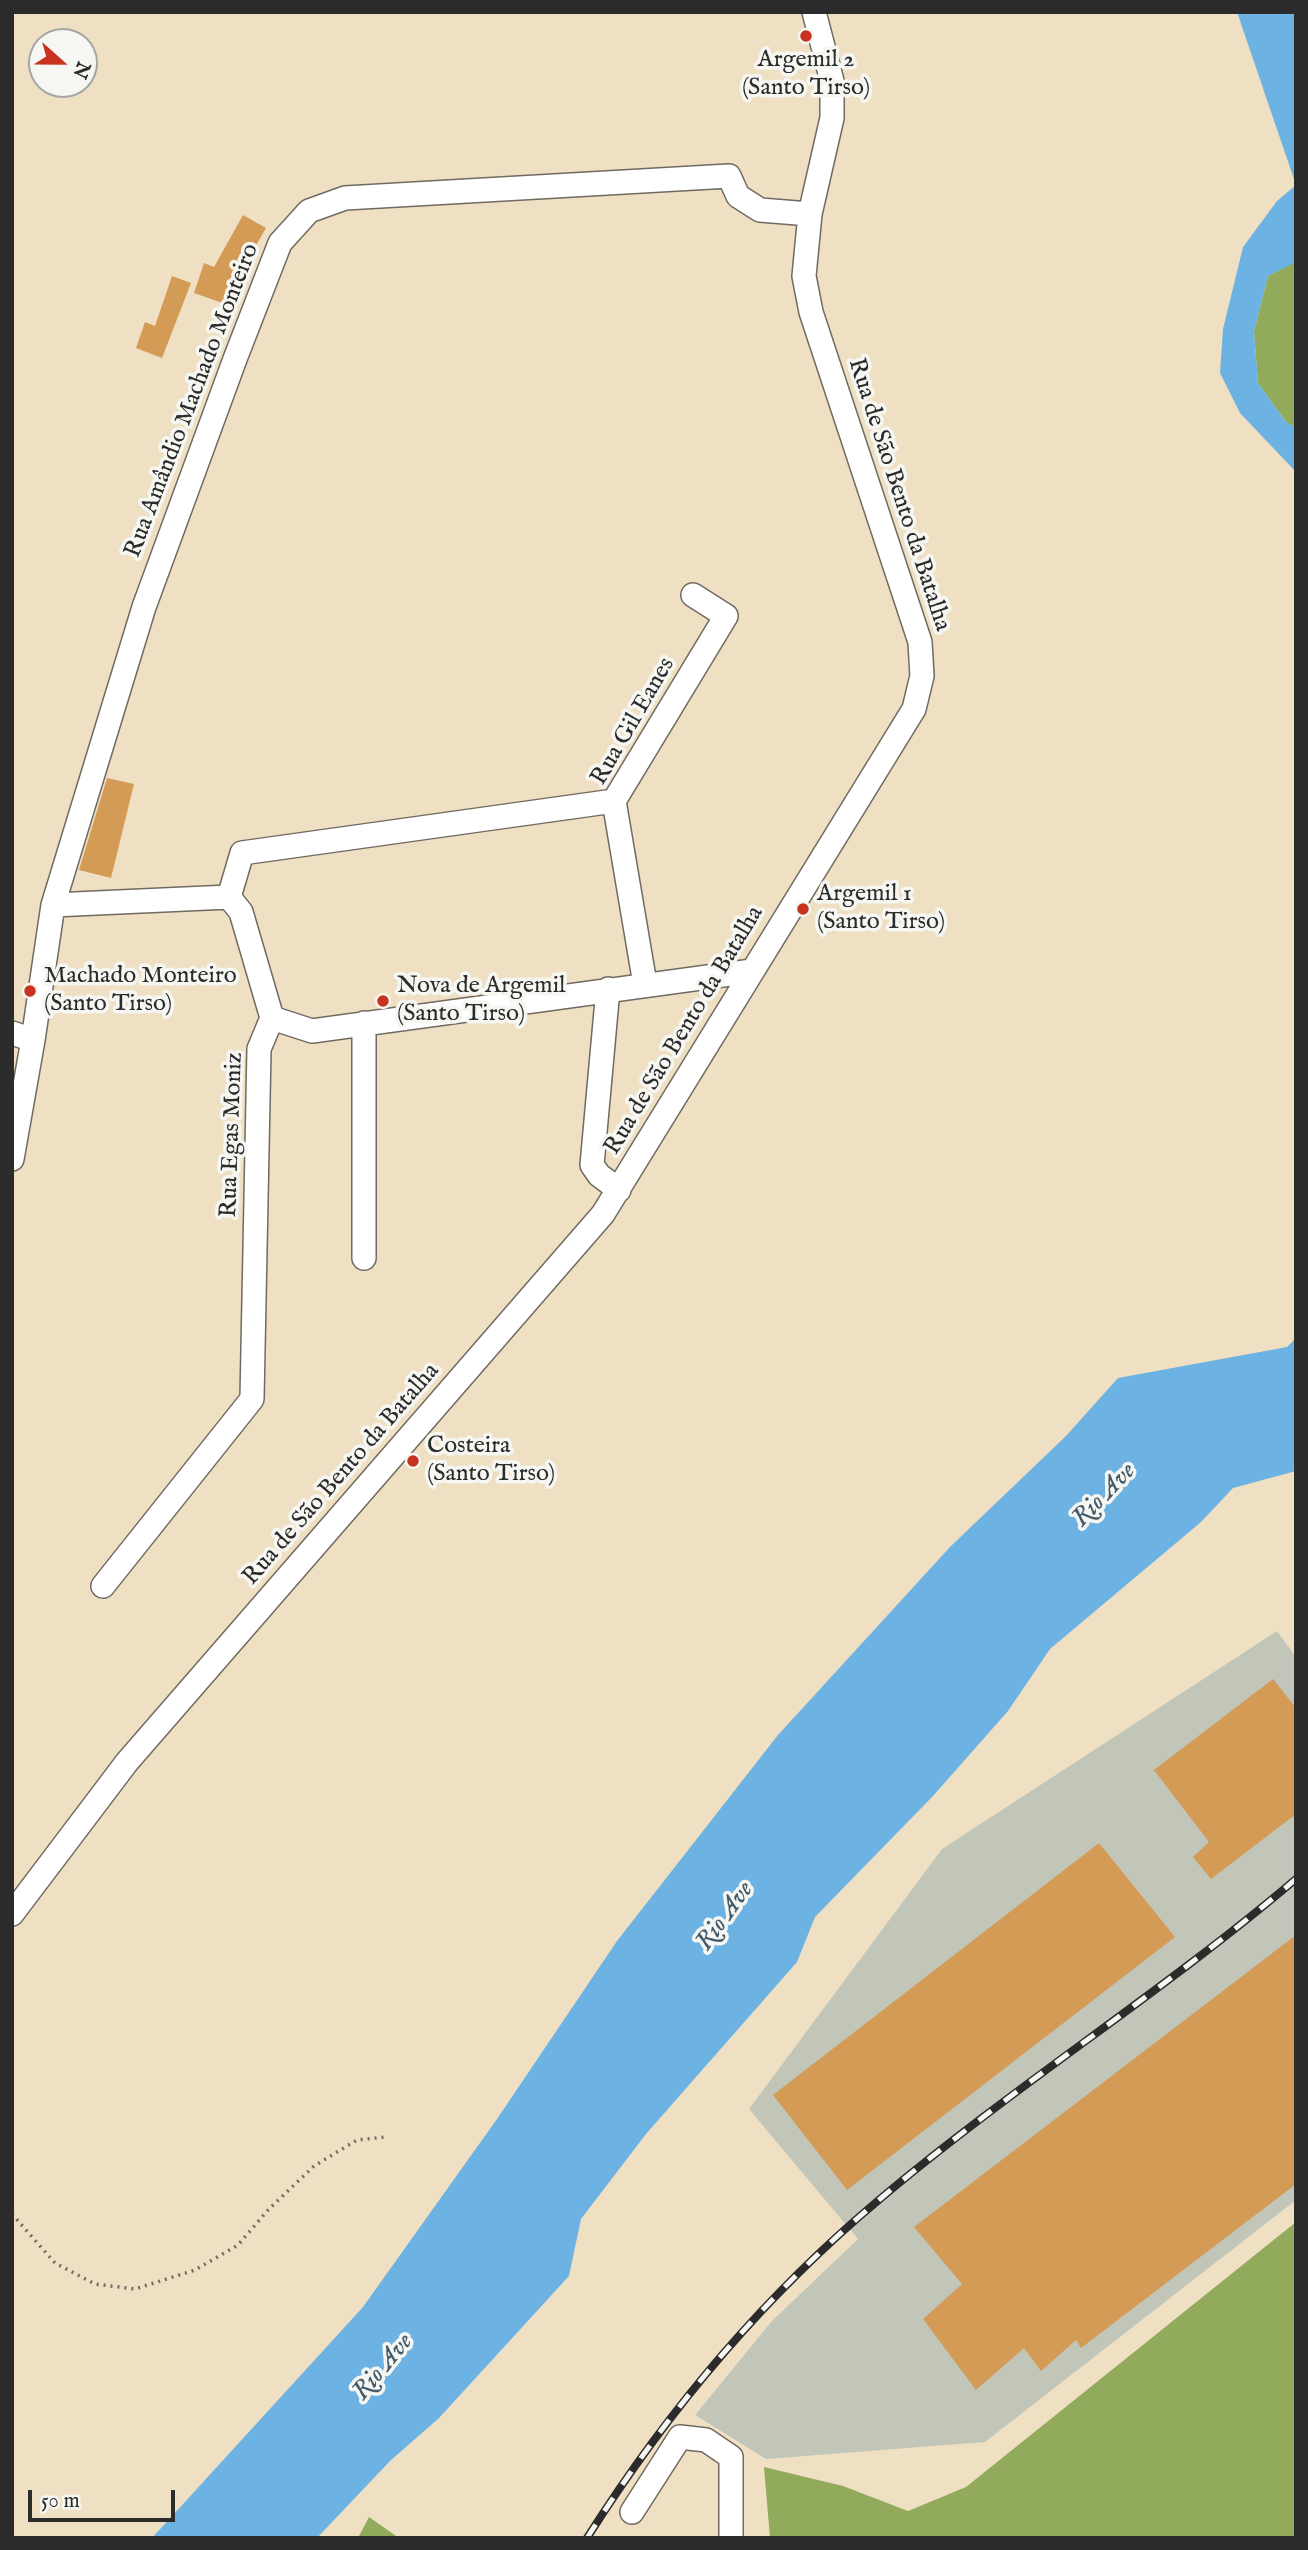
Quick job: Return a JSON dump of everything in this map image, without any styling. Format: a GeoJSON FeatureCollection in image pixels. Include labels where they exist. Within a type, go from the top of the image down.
{"type":"FeatureCollection","features":[{"type":"Feature","properties":{"kind":"street","name":"Rua de São Bento da Batalha"},"geometry":{"type":"LineString","coordinates":[[12,1914],[127,1762],[603,1214],[914,709],[922,676],[920,642],[811,312],[804,276],[810,214],[832,118],[832,81],[814,12]]}},
{"type":"Feature","properties":{"kind":"street","name":"Rua Amândio Machado Monteiro"},"geometry":{"type":"LineString","coordinates":[[12,1159],[23,1036],[53,905],[144,607],[280,243],[309,211],[345,198],[729,176],[738,196],[760,210],[810,214]]}},
{"type":"Feature","properties":{"kind":"street","name":"Rua Gil Eanes"},"geometry":{"type":"LineString","coordinates":[[645,984],[614,801],[726,616],[693,595]]}},
{"type":"Feature","properties":{"kind":"street"},"geometry":{"type":"LineString","coordinates":[[229,897],[242,853],[614,801]]}},
{"type":"Feature","properties":{"kind":"street"},"geometry":{"type":"LineString","coordinates":[[53,905],[229,897]]}},
{"type":"Feature","properties":{"kind":"street"},"geometry":{"type":"LineString","coordinates":[[229,897],[240,912],[272,1018],[312,1031],[752,971]]}},
{"type":"Feature","properties":{"kind":"street"},"geometry":{"type":"LineString","coordinates":[[608,989],[592,1165],[599,1175],[619,1190]]}},
{"type":"Feature","properties":{"kind":"street","name":"Rua Egas Moniz"},"geometry":{"type":"LineString","coordinates":[[103,1586],[252,1399],[260,1049],[272,1018]]}},
{"type":"Feature","properties":{"kind":"street"},"geometry":{"type":"LineString","coordinates":[[364,1023],[364,1258]]}},
{"type":"Feature","properties":{"kind":"street"},"geometry":{"type":"LineString","coordinates":[[632,2512],[680,2437],[706,2440],[731,2457],[731,2538]]}},
{"type":"Feature","properties":{"kind":"path"},"geometry":{"type":"LineString","coordinates":[[12,2214],[55,2263],[95,2284],[135,2289],[195,2270],[238,2245],[269,2209],[314,2165],[357,2140],[385,2137]]}},
{"type":"Feature","properties":{"kind":"shaded area"},"geometry":{"type":"Polygon","coordinates":[[[1277,1631],[1296,1657],[1296,2200],[985,2442],[766,2459],[695,2415],[772,2321],[858,2239],[749,2109],[942,1849],[1277,1631]]]}},
{"type":"Feature","properties":{"kind":"green space"},"geometry":{"type":"Polygon","coordinates":[[[1296,262],[1296,428],[1286,422],[1258,383],[1254,331],[1268,276],[1296,262]]]}},
{"type":"Feature","properties":{"kind":"green space"},"geometry":{"type":"Polygon","coordinates":[[[1296,2222],[1296,2538],[770,2538],[764,2467],[843,2486],[908,2511],[966,2487],[1296,2222]]]}},
{"type":"Feature","properties":{"kind":"green space"},"geometry":{"type":"Polygon","coordinates":[[[369,2517],[399,2538],[358,2538],[369,2517]]]}},
{"type":"Feature","properties":{"kind":"water"},"geometry":{"type":"Polygon","coordinates":[[[1237,12],[1296,12],[1296,185],[1237,12]]]}},
{"type":"Feature","properties":{"kind":"water"},"geometry":{"type":"Polygon","coordinates":[[[1296,185],[1296,262],[1268,276],[1254,331],[1258,383],[1286,422],[1296,428],[1296,472],[1240,413],[1220,373],[1223,329],[1243,247],[1277,201],[1296,185]]]}},
{"type":"Feature","properties":{"kind":"water","name":"Rio Ave"},"geometry":{"type":"Polygon","coordinates":[[[1296,1338],[1296,1471],[1233,1488],[1201,1522],[1050,1649],[1008,1711],[933,1796],[815,1917],[797,1962],[646,2134],[581,2219],[569,2276],[439,2418],[390,2461],[317,2538],[152,2538],[363,2307],[497,2119],[617,1941],[778,1735],[950,1547],[1066,1436],[1118,1378],[1287,1347],[1296,1338]]]}},
{"type":"Feature","properties":{"kind":"building"},"geometry":{"type":"Polygon","coordinates":[[[243,215],[266,228],[239,275],[244,277],[234,307],[194,293],[204,263],[214,267],[243,215]]]}},
{"type":"Feature","properties":{"kind":"building"},"geometry":{"type":"Polygon","coordinates":[[[172,276],[191,283],[162,358],[136,348],[145,322],[155,326],[172,276]]]}},
{"type":"Feature","properties":{"kind":"building"},"geometry":{"type":"Polygon","coordinates":[[[107,778],[134,784],[111,878],[79,870],[107,778]]]}},
{"type":"Feature","properties":{"kind":"building"},"geometry":{"type":"Polygon","coordinates":[[[1273,1679],[1296,1708],[1296,1814],[1211,1879],[1193,1857],[1209,1842],[1154,1770],[1273,1679]]]}},
{"type":"Feature","properties":{"kind":"building"},"geometry":{"type":"Polygon","coordinates":[[[1099,1843],[1175,1937],[847,2190],[773,2095],[1099,1843]]]}},
{"type":"Feature","properties":{"kind":"building"},"geometry":{"type":"Polygon","coordinates":[[[1296,1935],[1296,2184],[1081,2348],[1076,2340],[1041,2371],[1024,2348],[976,2390],[923,2319],[962,2284],[914,2227],[1296,1935]]]}},
{"type":"Feature","properties":{"kind":"railway"},"geometry":{"type":"LineString","coordinates":[[587,2538],[651,2445],[720,2357],[837,2236],[931,2157],[1194,1961],[1296,1879]]}},
{"type":"Feature","properties":{"kind":"place","name":"Argemil 2 (Santo Tirso)"},"geometry":{"type":"Point","coordinates":[806,36]}},
{"type":"Feature","properties":{"kind":"place","name":"Argemil 1 (Santo Tirso)"},"geometry":{"type":"Point","coordinates":[803,909]}},
{"type":"Feature","properties":{"kind":"place","name":"Machado Monteiro (Santo Tirso)"},"geometry":{"type":"Point","coordinates":[30,991]}},
{"type":"Feature","properties":{"kind":"place","name":"Nova de Argemil (Santo Tirso)"},"geometry":{"type":"Point","coordinates":[383,1001]}},
{"type":"Feature","properties":{"kind":"place","name":"Costeira (Santo Tirso)"},"geometry":{"type":"Point","coordinates":[413,1461]}}]}
